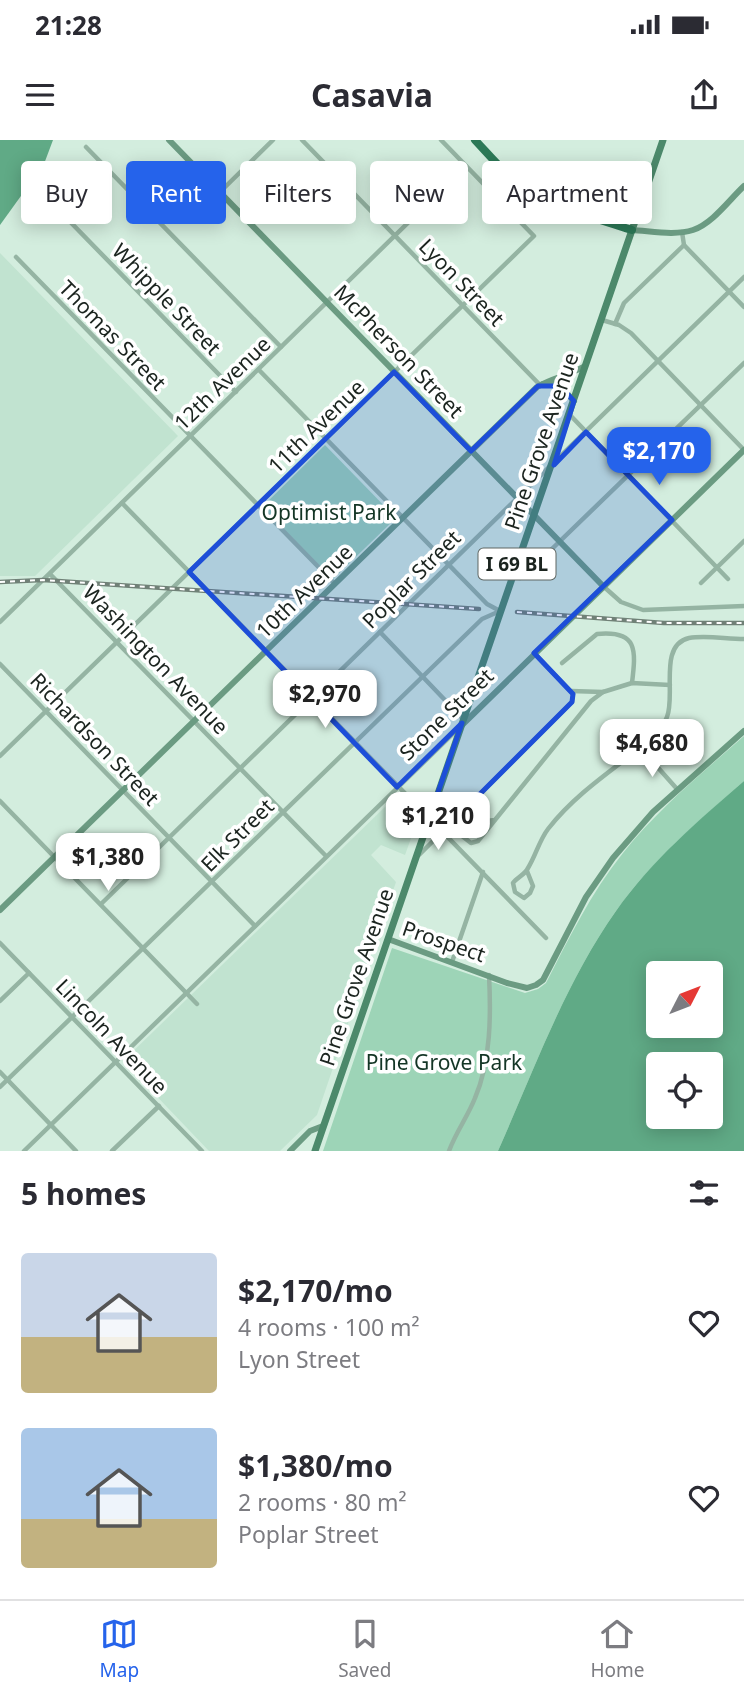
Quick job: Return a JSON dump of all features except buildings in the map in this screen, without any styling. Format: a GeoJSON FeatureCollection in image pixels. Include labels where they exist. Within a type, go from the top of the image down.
{"type":"FeatureCollection","features":[{"type":"Feature","properties":{"kind":"highway"},"geometry":{"type":"LineString","coordinates":[[475,140],[510,177],[526,189],[632,230]]}},
{"type":"Feature","properties":{"kind":"main road","name":"Pine Grove Avenue"},"geometry":{"type":"LineString","coordinates":[[315,1151],[663,140]]}},
{"type":"Feature","properties":{"kind":"street","name":"McPherson Street"},"geometry":{"type":"LineString","coordinates":[[169,140],[190,161]]}},
{"type":"Feature","properties":{"kind":"street"},"geometry":{"type":"LineString","coordinates":[[226,186],[274,140]]}},
{"type":"Feature","properties":{"kind":"street","name":"Lyon Street"},"geometry":{"type":"LineString","coordinates":[[302,140],[541,385]]}},
{"type":"Feature","properties":{"kind":"street"},"geometry":{"type":"LineString","coordinates":[[441,140],[461,161]]}},
{"type":"Feature","properties":{"kind":"street"},"geometry":{"type":"LineString","coordinates":[[86,147],[281,347]]}},
{"type":"Feature","properties":{"kind":"street","name":"11th Avenue"},"geometry":{"type":"LineString","coordinates":[[0,755],[534,236],[468,168]]}},
{"type":"Feature","properties":{"kind":"street"},"geometry":{"type":"LineString","coordinates":[[632,230],[694,230],[744,186]]}},
{"type":"Feature","properties":{"kind":"street","name":"McPherson Street"},"geometry":{"type":"LineString","coordinates":[[226,198],[603,586]]}},
{"type":"Feature","properties":{"kind":"street","name":"Whipple Street"},"geometry":{"type":"LineString","coordinates":[[72,224],[236,392]]}},
{"type":"Feature","properties":{"kind":"street","name":"12th Avenue"},"geometry":{"type":"LineString","coordinates":[[0,622],[407,224]]}},
{"type":"Feature","properties":{"kind":"street"},"geometry":{"type":"LineString","coordinates":[[682,232],[684,245],[744,307]]}},
{"type":"Feature","properties":{"kind":"street"},"geometry":{"type":"LineString","coordinates":[[615,324],[626,301],[684,245]]}},
{"type":"Feature","properties":{"kind":"street","name":"Thomas Street"},"geometry":{"type":"LineString","coordinates":[[16,257],[335,584]]}},
{"type":"Feature","properties":{"kind":"street","name":"Poplar Street"},"geometry":{"type":"LineString","coordinates":[[101,904],[744,277]]}},
{"type":"Feature","properties":{"kind":"street"},"geometry":{"type":"LineString","coordinates":[[601,319],[627,330],[744,450]]}},
{"type":"Feature","properties":{"kind":"street"},"geometry":{"type":"LineString","coordinates":[[512,577],[522,577],[561,542],[744,363]]}},
{"type":"Feature","properties":{"kind":"street","name":"10th Avenue"},"geometry":{"type":"LineString","coordinates":[[0,911],[541,385],[585,366]]}},
{"type":"Feature","properties":{"kind":"street"},"geometry":{"type":"LineString","coordinates":[[259,370],[487,604],[501,611]]}},
{"type":"Feature","properties":{"kind":"street"},"geometry":{"type":"LineString","coordinates":[[541,385],[560,386],[574,401]]}},
{"type":"Feature","properties":{"kind":"street"},"geometry":{"type":"LineString","coordinates":[[570,415],[728,579]]}},
{"type":"Feature","properties":{"kind":"street","name":"Stone Street"},"geometry":{"type":"LineString","coordinates":[[24,1151],[744,450]]}},
{"type":"Feature","properties":{"kind":"street"},"geometry":{"type":"LineString","coordinates":[[122,503],[546,938]]}},
{"type":"Feature","properties":{"kind":"street"},"geometry":{"type":"LineString","coordinates":[[701,583],[744,541]]}},
{"type":"Feature","properties":{"kind":"street","name":"Washington Avenue"},"geometry":{"type":"LineString","coordinates":[[51,574],[326,856]]}},
{"type":"Feature","properties":{"kind":"street"},"geometry":{"type":"LineString","coordinates":[[603,586],[621,602],[643,610],[744,606]]}},
{"type":"Feature","properties":{"kind":"street","name":"Elk Street"},"geometry":{"type":"LineString","coordinates":[[0,1087],[482,619],[501,611]]}},
{"type":"Feature","properties":{"kind":"street"},"geometry":{"type":"LineString","coordinates":[[380,632],[423,676],[462,723]]}},
{"type":"Feature","properties":{"kind":"street"},"geometry":{"type":"LineString","coordinates":[[562,663],[597,634],[623,636],[629,639],[635,649],[632,683]]}},
{"type":"Feature","properties":{"kind":"street"},"geometry":{"type":"LineString","coordinates":[[646,743],[667,719],[671,703],[673,650],[681,642],[699,638],[744,639]]}},
{"type":"Feature","properties":{"kind":"street"},"geometry":{"type":"LineString","coordinates":[[416,858],[572,702],[573,694],[534,653]]}},
{"type":"Feature","properties":{"kind":"street","name":"Richardson Street"},"geometry":{"type":"LineString","coordinates":[[0,664],[255,926]]}},
{"type":"Feature","properties":{"kind":"street"},"geometry":{"type":"LineString","coordinates":[[570,691],[603,692],[632,683],[670,685]]}},
{"type":"Feature","properties":{"kind":"street"},"geometry":{"type":"LineString","coordinates":[[495,820],[467,823],[461,829],[462,836],[467,842],[475,842],[495,820],[591,701],[603,692]]}},
{"type":"Feature","properties":{"kind":"street"},"geometry":{"type":"LineString","coordinates":[[645,753],[677,789],[744,731]]}},
{"type":"Feature","properties":{"kind":"street"},"geometry":{"type":"LineString","coordinates":[[635,752],[634,744],[637,741],[646,743]]}},
{"type":"Feature","properties":{"kind":"street"},"geometry":{"type":"LineString","coordinates":[[645,753],[648,747],[646,743]]}},
{"type":"Feature","properties":{"kind":"street"},"geometry":{"type":"LineString","coordinates":[[635,752],[645,753]]}},
{"type":"Feature","properties":{"kind":"street"},"geometry":{"type":"LineString","coordinates":[[527,872],[533,886],[524,898],[514,892],[513,883],[518,876],[527,872],[548,829],[584,793],[635,752]]}},
{"type":"Feature","properties":{"kind":"street","name":"Prospect"},"geometry":{"type":"LineString","coordinates":[[388,939],[521,987],[531,988],[547,974],[576,916],[599,878],[644,821],[677,789]]}},
{"type":"Feature","properties":{"kind":"street"},"geometry":{"type":"LineString","coordinates":[[0,801],[197,1003]]}},
{"type":"Feature","properties":{"kind":"street"},"geometry":{"type":"LineString","coordinates":[[452,961],[483,872]]}},
{"type":"Feature","properties":{"kind":"street","name":"Lincoln Avenue"},"geometry":{"type":"LineString","coordinates":[[0,943],[202,1151]]}},
{"type":"Feature","properties":{"kind":"street"},"geometry":{"type":"LineString","coordinates":[[0,1001],[29,973]]}},
{"type":"Feature","properties":{"kind":"street"},"geometry":{"type":"LineString","coordinates":[[449,1151],[475,1099],[483,1075],[490,1003],[489,975]]}},
{"type":"Feature","properties":{"kind":"street"},"geometry":{"type":"LineString","coordinates":[[0,1072],[76,1151]]}},
{"type":"Feature","properties":{"kind":"street"},"geometry":{"type":"LineString","coordinates":[[112,1151],[159,1106]]}},
{"type":"Feature","properties":{"kind":"street"},"geometry":{"type":"LineString","coordinates":[[290,1151],[310,1131],[323,1126]]}},
{"type":"Feature","properties":{"kind":"highlighted area"},"geometry":{"type":"Polygon","coordinates":[[[394,372],[471,451],[538,386],[560,386],[574,401],[554,465],[586,432],[672,520],[534,653],[573,694],[572,702],[442,832],[429,818],[462,723],[397,787],[189,572],[394,372]]]}},
{"type":"Feature","properties":{"kind":"shaded area"},"geometry":{"type":"Polygon","coordinates":[[[0,140],[53,140],[45,161],[21,161],[21,196],[0,225],[0,140]]]}},
{"type":"Feature","properties":{"kind":"shaded area"},"geometry":{"type":"Polygon","coordinates":[[[0,253],[178,436],[35,576],[0,576],[0,253]]]}},
{"type":"Feature","properties":{"kind":"shaded area"},"geometry":{"type":"Polygon","coordinates":[[[744,781],[744,1151],[498,1151],[551,1028],[581,967],[630,892],[676,842],[744,781]]]}},
{"type":"Feature","properties":{"kind":"shaded area"},"geometry":{"type":"Polygon","coordinates":[[[387,805],[398,815],[406,807],[418,819],[405,855],[381,845],[371,855],[396,882],[317,1115],[280,1151],[209,1151],[123,1061],[387,805]]]}},
{"type":"Feature","properties":{"kind":"green space","name":"Optimist Park"},"geometry":{"type":"Polygon","coordinates":[[[325,445],[396,518],[333,579],[262,507],[325,445]]]}},
{"type":"Feature","properties":{"kind":"green space","name":"Pine Grove Park"},"geometry":{"type":"Polygon","coordinates":[[[744,736],[744,781],[660,858],[616,911],[581,967],[566,997],[498,1151],[323,1151],[392,948],[525,993],[538,989],[546,983],[591,900],[623,853],[666,806],[744,736]]]}},
{"type":"Feature","properties":{"kind":"railway"},"geometry":{"type":"LineString","coordinates":[[0,582],[43,580],[479,609]]}},
{"type":"Feature","properties":{"kind":"railway"},"geometry":{"type":"LineString","coordinates":[[517,612],[664,623],[744,623]]}}]}
